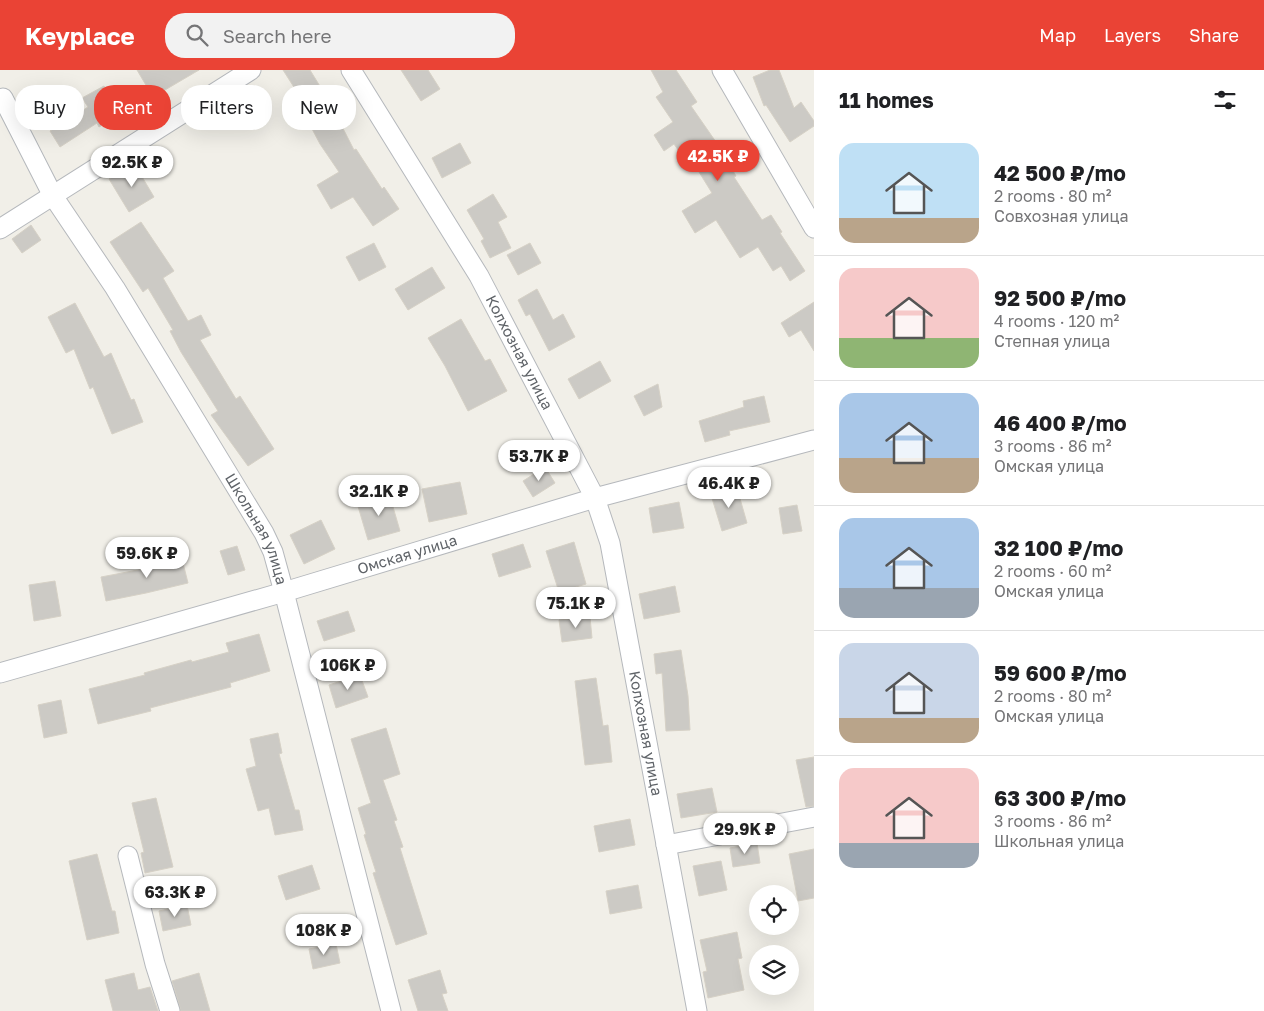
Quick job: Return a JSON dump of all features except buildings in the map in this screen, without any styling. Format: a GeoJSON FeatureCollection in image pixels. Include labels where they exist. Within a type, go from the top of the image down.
{"type":"FeatureCollection","features":[{"type":"Feature","properties":{"kind":"street"},"geometry":{"type":"LineString","coordinates":[[0,229],[251,70]]}},
{"type":"Feature","properties":{"kind":"street","name":"Колхозная улица"},"geometry":{"type":"LineString","coordinates":[[351,70],[479,276],[595,498],[610,543],[697,1011]]}},
{"type":"Feature","properties":{"kind":"street"},"geometry":{"type":"LineString","coordinates":[[722,70],[814,228]]}},
{"type":"Feature","properties":{"kind":"street","name":"Школьная улица"},"geometry":{"type":"LineString","coordinates":[[3,98],[53,196],[115,288],[264,533],[284,592],[391,1011]]}},
{"type":"Feature","properties":{"kind":"street","name":"Омская улица"},"geometry":{"type":"LineString","coordinates":[[0,673],[284,592],[595,498],[814,440]]}},
{"type":"Feature","properties":{"kind":"street"},"geometry":{"type":"LineString","coordinates":[[666,845],[814,817]]}},
{"type":"Feature","properties":{"kind":"street"},"geometry":{"type":"LineString","coordinates":[[128,856],[155,964],[170,1011]]}}]}
